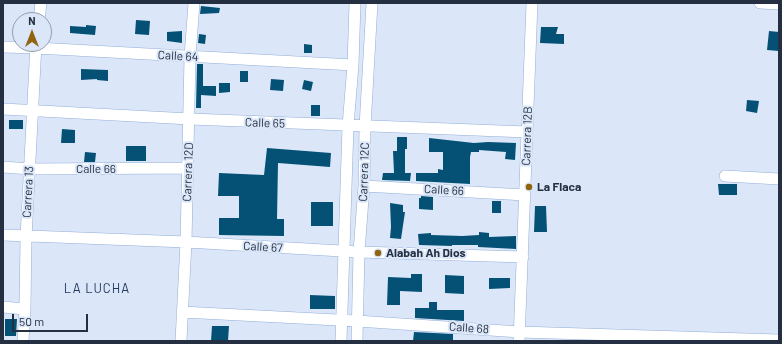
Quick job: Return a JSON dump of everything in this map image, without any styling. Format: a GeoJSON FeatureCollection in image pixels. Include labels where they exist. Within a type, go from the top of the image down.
{"type":"FeatureCollection","features":[{"type":"Feature","properties":{"kind":"street","name":"Carrera 12D"},"geometry":{"type":"LineString","coordinates":[[181,341],[190,119],[190,57],[194,3]]}},
{"type":"Feature","properties":{"kind":"street","name":"Carrera 12C"},"geometry":{"type":"LineString","coordinates":[[341,341],[348,126],[353,65],[355,3]]}},
{"type":"Feature","properties":{"kind":"street","name":"Carrera 12C"},"geometry":{"type":"LineString","coordinates":[[357,341],[359,252],[364,186],[365,127],[372,3]]}},
{"type":"Feature","properties":{"kind":"street","name":"Carrera 12B"},"geometry":{"type":"LineString","coordinates":[[520,336],[532,3]]}},
{"type":"Feature","properties":{"kind":"street"},"geometry":{"type":"LineString","coordinates":[[760,3],[779,4]]}},
{"type":"Feature","properties":{"kind":"street","name":"Calle 64"},"geometry":{"type":"LineString","coordinates":[[52,47],[190,57],[353,65]]}},
{"type":"Feature","properties":{"kind":"street","name":"Carrera 13"},"geometry":{"type":"LineString","coordinates":[[23,341],[26,237],[36,52]]}},
{"type":"Feature","properties":{"kind":"street","name":"Calle 65"},"geometry":{"type":"LineString","coordinates":[[3,109],[365,127],[527,132]]}},
{"type":"Feature","properties":{"kind":"street","name":"Calle 66"},"geometry":{"type":"LineString","coordinates":[[3,168],[188,168]]}},
{"type":"Feature","properties":{"kind":"street"},"geometry":{"type":"LineString","coordinates":[[725,176],[779,179]]}},
{"type":"Feature","properties":{"kind":"street","name":"Calle 66"},"geometry":{"type":"LineString","coordinates":[[364,186],[525,195]]}},
{"type":"Feature","properties":{"kind":"street","name":"Calle 67"},"geometry":{"type":"LineString","coordinates":[[3,235],[186,242],[343,252],[522,257]]}},
{"type":"Feature","properties":{"kind":"street"},"geometry":{"type":"LineString","coordinates":[[3,307],[25,309]]}},
{"type":"Feature","properties":{"kind":"street","name":"Calle 68"},"geometry":{"type":"LineString","coordinates":[[182,312],[358,321],[520,336],[779,340]]}},
{"type":"Feature","properties":{"kind":"building"},"geometry":{"type":"Polygon","coordinates":[[[201,6],[220,8],[219,13],[200,14],[201,6]]]}},
{"type":"Feature","properties":{"kind":"building"},"geometry":{"type":"Polygon","coordinates":[[[136,20],[150,21],[149,35],[135,34],[136,20]]]}},
{"type":"Feature","properties":{"kind":"building"},"geometry":{"type":"Polygon","coordinates":[[[86,25],[96,26],[95,35],[70,33],[70,26],[86,27],[86,25]]]}},
{"type":"Feature","properties":{"kind":"building"},"geometry":{"type":"Polygon","coordinates":[[[541,27],[558,27],[556,34],[564,34],[564,44],[540,43],[541,27]]]}},
{"type":"Feature","properties":{"kind":"building"},"geometry":{"type":"Polygon","coordinates":[[[182,31],[182,43],[167,41],[167,32],[182,31]]]}},
{"type":"Feature","properties":{"kind":"building"},"geometry":{"type":"Polygon","coordinates":[[[769,31],[779,32],[779,51],[767,50],[769,31]]]}},
{"type":"Feature","properties":{"kind":"building"},"geometry":{"type":"Polygon","coordinates":[[[199,34],[206,35],[205,44],[198,43],[199,34]]]}},
{"type":"Feature","properties":{"kind":"building"},"geometry":{"type":"Polygon","coordinates":[[[304,44],[312,45],[312,53],[304,53],[304,44]]]}},
{"type":"Feature","properties":{"kind":"building"},"geometry":{"type":"Polygon","coordinates":[[[197,64],[203,64],[203,86],[216,86],[216,96],[201,95],[201,108],[196,108],[197,64]]]}},
{"type":"Feature","properties":{"kind":"building"},"geometry":{"type":"Polygon","coordinates":[[[81,69],[108,70],[108,81],[97,79],[81,80],[81,69]]]}},
{"type":"Feature","properties":{"kind":"building"},"geometry":{"type":"Polygon","coordinates":[[[240,71],[248,71],[248,82],[240,82],[240,71]]]}},
{"type":"Feature","properties":{"kind":"building"},"geometry":{"type":"Polygon","coordinates":[[[271,79],[284,80],[283,91],[270,90],[271,79]]]}},
{"type":"Feature","properties":{"kind":"building"},"geometry":{"type":"Polygon","coordinates":[[[304,80],[313,82],[311,91],[302,89],[304,80]]]}},
{"type":"Feature","properties":{"kind":"building"},"geometry":{"type":"Polygon","coordinates":[[[219,83],[230,83],[230,92],[219,93],[219,83]]]}},
{"type":"Feature","properties":{"kind":"building"},"geometry":{"type":"Polygon","coordinates":[[[747,100],[759,101],[757,113],[746,111],[747,100]]]}},
{"type":"Feature","properties":{"kind":"building"},"geometry":{"type":"Polygon","coordinates":[[[311,105],[320,105],[320,116],[311,116],[311,105]]]}},
{"type":"Feature","properties":{"kind":"building"},"geometry":{"type":"Polygon","coordinates":[[[9,120],[23,120],[23,129],[9,129],[9,120]]]}},
{"type":"Feature","properties":{"kind":"building"},"geometry":{"type":"Polygon","coordinates":[[[62,129],[75,130],[75,143],[61,143],[62,129]]]}},
{"type":"Feature","properties":{"kind":"building"},"geometry":{"type":"Polygon","coordinates":[[[397,137],[407,137],[407,149],[405,149],[405,173],[411,173],[410,181],[382,180],[383,173],[394,173],[393,151],[397,151],[397,137]]]}},
{"type":"Feature","properties":{"kind":"building"},"geometry":{"type":"Polygon","coordinates":[[[429,138],[474,143],[516,143],[515,160],[505,159],[506,152],[479,150],[479,152],[471,152],[470,184],[416,181],[416,173],[438,173],[438,169],[443,170],[443,152],[429,152],[429,138]]]}},
{"type":"Feature","properties":{"kind":"building"},"geometry":{"type":"Polygon","coordinates":[[[126,146],[146,146],[146,161],[126,161],[126,146]]]}},
{"type":"Feature","properties":{"kind":"building"},"geometry":{"type":"Polygon","coordinates":[[[267,148],[331,153],[330,167],[278,163],[277,219],[284,219],[284,236],[219,235],[219,218],[239,218],[239,196],[218,196],[219,173],[264,175],[267,148]]]}},
{"type":"Feature","properties":{"kind":"building"},"geometry":{"type":"Polygon","coordinates":[[[85,152],[96,153],[95,162],[84,162],[85,152]]]}},
{"type":"Feature","properties":{"kind":"building"},"geometry":{"type":"Polygon","coordinates":[[[718,184],[737,184],[737,195],[719,195],[718,184]]]}},
{"type":"Feature","properties":{"kind":"building"},"geometry":{"type":"Polygon","coordinates":[[[421,196],[433,197],[433,210],[419,209],[419,198],[421,198],[421,196]]]}},
{"type":"Feature","properties":{"kind":"building"},"geometry":{"type":"Polygon","coordinates":[[[492,201],[501,201],[501,213],[492,213],[492,201]]]}},
{"type":"Feature","properties":{"kind":"building"},"geometry":{"type":"Polygon","coordinates":[[[311,202],[333,202],[333,226],[311,226],[311,202]]]}},
{"type":"Feature","properties":{"kind":"building"},"geometry":{"type":"Polygon","coordinates":[[[390,203],[403,205],[403,212],[405,212],[401,239],[390,238],[390,203]]]}},
{"type":"Feature","properties":{"kind":"building"},"geometry":{"type":"Polygon","coordinates":[[[535,206],[546,206],[547,232],[534,232],[535,206]]]}},
{"type":"Feature","properties":{"kind":"building"},"geometry":{"type":"Polygon","coordinates":[[[479,232],[489,233],[489,237],[516,236],[516,249],[478,247],[478,245],[419,245],[418,234],[431,233],[431,235],[462,236],[479,235],[479,232]]]}},
{"type":"Feature","properties":{"kind":"building"},"geometry":{"type":"Polygon","coordinates":[[[411,274],[422,274],[422,292],[400,291],[400,305],[387,305],[388,277],[411,278],[411,274]]]}},
{"type":"Feature","properties":{"kind":"building"},"geometry":{"type":"Polygon","coordinates":[[[445,275],[464,276],[464,294],[445,293],[445,275]]]}},
{"type":"Feature","properties":{"kind":"building"},"geometry":{"type":"Polygon","coordinates":[[[489,278],[510,278],[510,288],[489,289],[489,278]]]}},
{"type":"Feature","properties":{"kind":"building"},"geometry":{"type":"Polygon","coordinates":[[[310,295],[335,296],[335,309],[310,309],[310,295]]]}},
{"type":"Feature","properties":{"kind":"building"},"geometry":{"type":"Polygon","coordinates":[[[429,302],[437,302],[437,310],[464,310],[464,321],[415,318],[415,308],[429,308],[429,302]]]}},
{"type":"Feature","properties":{"kind":"building"},"geometry":{"type":"Polygon","coordinates":[[[5,319],[17,319],[16,336],[5,336],[5,319]]]}},
{"type":"Feature","properties":{"kind":"building"},"geometry":{"type":"Polygon","coordinates":[[[212,326],[229,326],[228,341],[211,341],[212,326]]]}},
{"type":"Feature","properties":{"kind":"building"},"geometry":{"type":"Polygon","coordinates":[[[414,332],[453,334],[453,341],[413,341],[414,332]]]}},
{"type":"Feature","properties":{"kind":"place","name":"La Flaca"},"geometry":{"type":"Point","coordinates":[529,187]}},
{"type":"Feature","properties":{"kind":"place","name":"Alabah Ah Dios"},"geometry":{"type":"Point","coordinates":[378,253]}},
{"type":"Feature","properties":{"kind":"district","name":"LA LUCHA"},"geometry":{"type":"Point","coordinates":[97,289]}}]}
